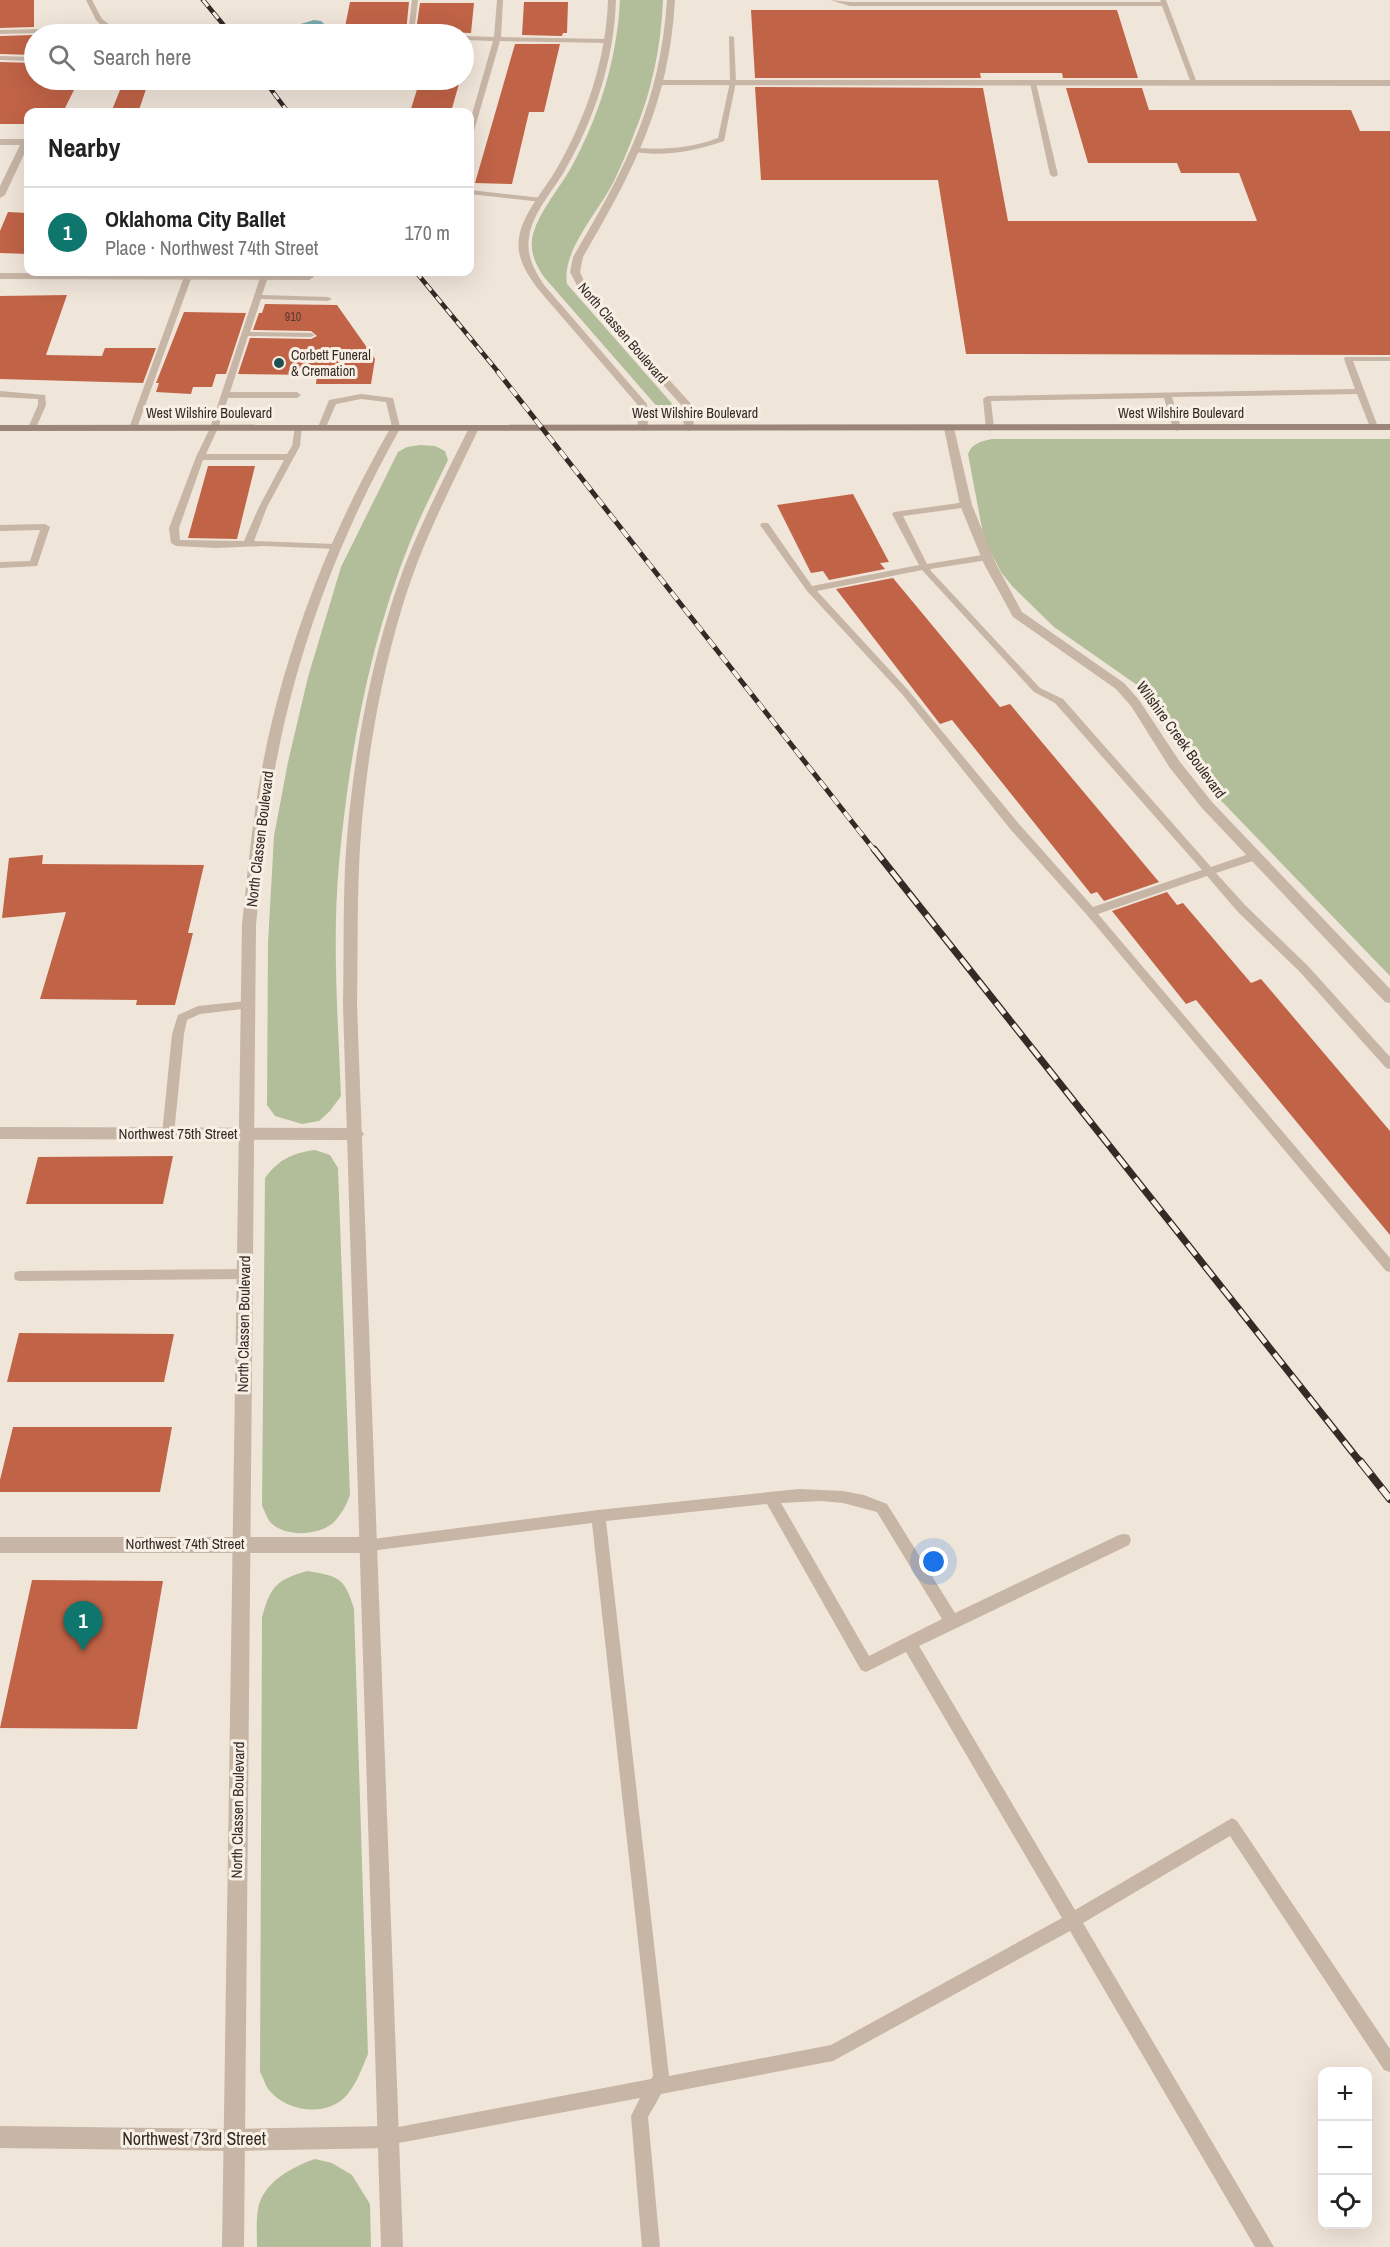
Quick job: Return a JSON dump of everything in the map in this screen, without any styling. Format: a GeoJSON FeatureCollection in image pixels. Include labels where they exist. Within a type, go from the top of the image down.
{"type":"FeatureCollection","features":[{"type":"Feature","properties":{"kind":"main road","name":"West Wilshire Boulevard"},"geometry":{"type":"LineString","coordinates":[[0,428],[1390,428]]}},
{"type":"Feature","properties":{"kind":"street"},"geometry":{"type":"LineString","coordinates":[[612,0],[608,41],[594,98],[562,167],[524,234],[525,259],[541,287],[642,404],[643,428]]}},
{"type":"Feature","properties":{"kind":"street","name":"North Classen Boulevard"},"geometry":{"type":"LineString","coordinates":[[671,0],[669,37],[661,82],[638,150],[578,257],[575,272],[584,291],[687,405],[689,428]]}},
{"type":"Feature","properties":{"kind":"street"},"geometry":{"type":"LineString","coordinates":[[661,82],[1390,83]]}},
{"type":"Feature","properties":{"kind":"street"},"geometry":{"type":"LineString","coordinates":[[0,142],[24,142]]}},
{"type":"Feature","properties":{"kind":"street"},"geometry":{"type":"LineString","coordinates":[[1,190],[24,148]]}},
{"type":"Feature","properties":{"kind":"street"},"geometry":{"type":"LineString","coordinates":[[0,276],[309,277]]}},
{"type":"Feature","properties":{"kind":"street","name":"North Classen Boulevard"},"geometry":{"type":"LineString","coordinates":[[233,2247],[245,1134],[250,914],[259,826],[287,686],[308,619],[335,547],[367,479],[396,427]]}},
{"type":"Feature","properties":{"kind":"street"},"geometry":{"type":"LineString","coordinates":[[392,2247],[349,935],[355,828],[366,739],[389,635],[412,562],[474,428]]}},
{"type":"Feature","properties":{"kind":"street","name":"Wilshire Creek Boulevard"},"geometry":{"type":"LineString","coordinates":[[950,428],[966,505],[988,557],[1017,614],[1120,686],[1135,703],[1181,773],[1207,805],[1390,998]]}},
{"type":"Feature","properties":{"kind":"street","name":"Northwest 75th Street"},"geometry":{"type":"LineString","coordinates":[[0,1133],[356,1134]]}},
{"type":"Feature","properties":{"kind":"street","name":"Northwest 74th Street"},"geometry":{"type":"LineString","coordinates":[[0,1545],[370,1545]]}},
{"type":"Feature","properties":{"kind":"street","name":"Northwest 73rd Street"},"geometry":{"type":"LineString","coordinates":[[0,2137],[234,2140],[388,2137]]}},
{"type":"Feature","properties":{"kind":"lane"},"geometry":{"type":"LineString","coordinates":[[89,0],[99,20],[104,24]]}},
{"type":"Feature","properties":{"kind":"lane"},"geometry":{"type":"LineString","coordinates":[[411,24],[415,0]]}},
{"type":"Feature","properties":{"kind":"lane"},"geometry":{"type":"LineString","coordinates":[[474,117],[496,39],[500,0]]}},
{"type":"Feature","properties":{"kind":"lane"},"geometry":{"type":"LineString","coordinates":[[833,0],[850,4],[1164,2],[1194,83]]}},
{"type":"Feature","properties":{"kind":"lane"},"geometry":{"type":"LineString","coordinates":[[0,32],[24,31]]}},
{"type":"Feature","properties":{"kind":"lane"},"geometry":{"type":"LineString","coordinates":[[638,150],[662,153],[700,148],[721,140],[734,82],[731,37]]}},
{"type":"Feature","properties":{"kind":"lane"},"geometry":{"type":"LineString","coordinates":[[474,38],[608,41]]}},
{"type":"Feature","properties":{"kind":"lane"},"geometry":{"type":"LineString","coordinates":[[0,57],[24,58]]}},
{"type":"Feature","properties":{"kind":"lane"},"geometry":{"type":"LineString","coordinates":[[1033,82],[1054,175]]}},
{"type":"Feature","properties":{"kind":"lane"},"geometry":{"type":"LineString","coordinates":[[474,192],[542,200]]}},
{"type":"Feature","properties":{"kind":"lane"},"geometry":{"type":"LineString","coordinates":[[133,428],[188,276]]}},
{"type":"Feature","properties":{"kind":"lane"},"geometry":{"type":"LineString","coordinates":[[264,277],[214,428],[200,457],[174,528],[176,543],[248,543],[335,547]]}},
{"type":"Feature","properties":{"kind":"lane"},"geometry":{"type":"LineString","coordinates":[[257,297],[328,299]]}},
{"type":"Feature","properties":{"kind":"lane"},"geometry":{"type":"LineString","coordinates":[[245,334],[311,335]]}},
{"type":"Feature","properties":{"kind":"lane"},"geometry":{"type":"LineString","coordinates":[[1374,428],[1348,358],[1390,359]]}},
{"type":"Feature","properties":{"kind":"lane"},"geometry":{"type":"LineString","coordinates":[[990,428],[987,399],[1361,392]]}},
{"type":"Feature","properties":{"kind":"lane"},"geometry":{"type":"LineString","coordinates":[[0,394],[42,397],[42,405],[32,428]]}},
{"type":"Feature","properties":{"kind":"lane"},"geometry":{"type":"LineString","coordinates":[[225,395],[297,395]]}},
{"type":"Feature","properties":{"kind":"lane"},"geometry":{"type":"LineString","coordinates":[[1167,395],[1177,428]]}},
{"type":"Feature","properties":{"kind":"lane"},"geometry":{"type":"LineString","coordinates":[[322,428],[332,402],[342,398],[374,396],[390,400],[396,427]]}},
{"type":"Feature","properties":{"kind":"lane"},"geometry":{"type":"LineString","coordinates":[[248,543],[263,507],[296,446],[299,428]]}},
{"type":"Feature","properties":{"kind":"lane"},"geometry":{"type":"LineString","coordinates":[[200,457],[290,457]]}},
{"type":"Feature","properties":{"kind":"lane"},"geometry":{"type":"LineString","coordinates":[[966,505],[897,514],[925,568],[1037,690],[1059,701],[1241,908],[1304,969],[1390,1065]]}},
{"type":"Feature","properties":{"kind":"lane"},"geometry":{"type":"LineString","coordinates":[[765,525],[810,589],[905,692],[1015,827],[1091,912],[1390,1267]]}},
{"type":"Feature","properties":{"kind":"lane"},"geometry":{"type":"LineString","coordinates":[[0,528],[45,527],[34,564],[0,565]]}},
{"type":"Feature","properties":{"kind":"lane"},"geometry":{"type":"LineString","coordinates":[[810,589],[988,557]]}},
{"type":"Feature","properties":{"kind":"lane"},"geometry":{"type":"LineString","coordinates":[[1091,912],[1255,856]]}},
{"type":"Feature","properties":{"kind":"lane"},"geometry":{"type":"LineString","coordinates":[[168,1134],[178,1034],[182,1018],[198,1010],[247,1005]]}},
{"type":"Feature","properties":{"kind":"lane"},"geometry":{"type":"LineString","coordinates":[[20,1276],[244,1274]]}},
{"type":"Feature","properties":{"kind":"lane"},"geometry":{"type":"LineString","coordinates":[[370,1545],[598,1516],[771,1498],[840,1497],[855,1499],[882,1508],[952,1622]]}},
{"type":"Feature","properties":{"kind":"lane"},"geometry":{"type":"LineString","coordinates":[[771,1498],[866,1665],[1124,1540]]}},
{"type":"Feature","properties":{"kind":"lane"},"geometry":{"type":"LineString","coordinates":[[598,1516],[661,2077],[639,2116],[651,2247]]}},
{"type":"Feature","properties":{"kind":"lane"},"geometry":{"type":"LineString","coordinates":[[909,1643],[1265,2247]]}},
{"type":"Feature","properties":{"kind":"lane"},"geometry":{"type":"LineString","coordinates":[[388,2137],[833,2053],[1072,1921],[1232,1826],[1390,2064]]}},
{"type":"Feature","properties":{"kind":"green space"},"geometry":{"type":"Polygon","coordinates":[[[620,0],[663,0],[658,52],[646,102],[632,140],[614,181],[583,231],[570,258],[567,284],[675,407],[672,413],[660,410],[544,277],[532,251],[536,225],[572,166],[599,106],[611,65],[620,0]]]}},
{"type":"Feature","properties":{"kind":"green space"},"geometry":{"type":"Polygon","coordinates":[[[992,439],[1390,439],[1390,976],[1208,787],[1137,685],[1054,627],[1001,572],[984,539],[968,454],[975,445],[992,439]]]}},
{"type":"Feature","properties":{"kind":"green space"},"geometry":{"type":"Polygon","coordinates":[[[435,446],[445,451],[448,460],[410,542],[383,620],[363,700],[343,823],[336,922],[341,1096],[319,1121],[302,1124],[275,1116],[267,1105],[268,943],[274,836],[308,677],[341,567],[398,452],[407,447],[435,446]]]}},
{"type":"Feature","properties":{"kind":"green space"},"geometry":{"type":"Polygon","coordinates":[[[315,1150],[330,1155],[338,1168],[350,1495],[338,1517],[327,1527],[310,1532],[293,1533],[277,1528],[270,1521],[262,1506],[265,1178],[286,1158],[315,1150]]]}},
{"type":"Feature","properties":{"kind":"green space"},"geometry":{"type":"Polygon","coordinates":[[[307,1571],[339,1580],[344,1585],[354,1609],[368,2054],[347,2095],[329,2107],[318,2109],[296,2107],[285,2103],[268,2089],[260,2072],[262,1617],[268,1598],[276,1586],[288,1578],[307,1571]]]}},
{"type":"Feature","properties":{"kind":"green space"},"geometry":{"type":"Polygon","coordinates":[[[315,2159],[332,2163],[352,2175],[370,2204],[371,2247],[257,2247],[258,2209],[266,2191],[272,2183],[288,2171],[315,2159]]]}},
{"type":"Feature","properties":{"kind":"water"},"geometry":{"type":"Polygon","coordinates":[[[314,20],[324,24],[300,24],[314,20]]]}},
{"type":"Feature","properties":{"kind":"building"},"geometry":{"type":"Polygon","coordinates":[[[0,0],[34,0],[34,24],[24,24],[24,27],[0,28],[0,0]]]}},
{"type":"Feature","properties":{"kind":"building"},"geometry":{"type":"Polygon","coordinates":[[[350,2],[409,2],[407,24],[346,24],[350,2]]]}},
{"type":"Feature","properties":{"kind":"building"},"geometry":{"type":"Polygon","coordinates":[[[524,2],[568,2],[567,33],[563,33],[562,36],[522,35],[524,2]]]}},
{"type":"Feature","properties":{"kind":"building"},"geometry":{"type":"Polygon","coordinates":[[[420,3],[474,3],[472,24],[417,24],[420,3]]]}},
{"type":"Feature","properties":{"kind":"building"},"geometry":{"type":"Polygon","coordinates":[[[751,10],[1117,10],[1138,78],[1063,78],[1062,73],[980,73],[981,78],[755,78],[751,10]]]}},
{"type":"Feature","properties":{"kind":"building"},"geometry":{"type":"Polygon","coordinates":[[[24,35],[24,55],[0,54],[0,36],[24,35]]]}},
{"type":"Feature","properties":{"kind":"building"},"geometry":{"type":"Polygon","coordinates":[[[515,44],[560,44],[544,112],[529,112],[512,184],[475,183],[515,44]]]}},
{"type":"Feature","properties":{"kind":"building"},"geometry":{"type":"Polygon","coordinates":[[[0,62],[24,63],[24,90],[74,90],[65,108],[24,108],[24,124],[0,124],[0,62]]]}},
{"type":"Feature","properties":{"kind":"building"},"geometry":{"type":"Polygon","coordinates":[[[755,87],[983,88],[1008,221],[1257,221],[1239,173],[1181,173],[1177,163],[1088,163],[1066,88],[1142,88],[1149,110],[1351,110],[1360,131],[1390,131],[1390,355],[966,354],[938,180],[761,180],[755,87]]]}},
{"type":"Feature","properties":{"kind":"building"},"geometry":{"type":"Polygon","coordinates":[[[120,90],[146,90],[140,108],[113,108],[120,90]]]}},
{"type":"Feature","properties":{"kind":"building"},"geometry":{"type":"Polygon","coordinates":[[[417,90],[457,90],[452,108],[411,108],[417,90]]]}},
{"type":"Feature","properties":{"kind":"building"},"geometry":{"type":"Polygon","coordinates":[[[8,212],[24,213],[24,254],[0,253],[0,231],[8,212]]]}},
{"type":"Feature","properties":{"kind":"building"},"geometry":{"type":"Polygon","coordinates":[[[67,295],[46,355],[102,356],[105,348],[156,348],[143,383],[0,379],[0,296],[67,295]]]}},
{"type":"Feature","properties":{"kind":"building"},"geometry":{"type":"Polygon","coordinates":[[[265,304],[337,305],[375,359],[371,384],[316,384],[317,375],[238,374],[250,338],[311,339],[317,336],[311,331],[253,330],[265,304]]]}},
{"type":"Feature","properties":{"kind":"building"},"geometry":{"type":"Polygon","coordinates":[[[184,312],[246,313],[226,374],[216,374],[212,387],[193,387],[191,394],[156,392],[159,383],[156,383],[184,312]]]}},
{"type":"Feature","properties":{"kind":"building"},"geometry":{"type":"Polygon","coordinates":[[[208,466],[255,466],[237,539],[188,538],[208,466]]]}},
{"type":"Feature","properties":{"kind":"building"},"geometry":{"type":"Polygon","coordinates":[[[853,494],[889,562],[880,563],[885,569],[829,580],[823,571],[811,573],[777,505],[853,494]]]}},
{"type":"Feature","properties":{"kind":"building"},"geometry":{"type":"Polygon","coordinates":[[[893,578],[1000,707],[1010,704],[1159,882],[1104,901],[1097,892],[1091,894],[952,720],[940,724],[836,589],[893,578]]]}},
{"type":"Feature","properties":{"kind":"building"},"geometry":{"type":"Polygon","coordinates":[[[43,855],[42,864],[204,865],[188,933],[193,933],[175,1005],[136,1005],[137,1000],[40,999],[66,912],[2,918],[9,858],[43,855]]]}},
{"type":"Feature","properties":{"kind":"building"},"geometry":{"type":"Polygon","coordinates":[[[1167,892],[1177,905],[1183,903],[1251,983],[1261,979],[1390,1131],[1390,1235],[1196,1000],[1186,1004],[1112,911],[1167,892]]]}},
{"type":"Feature","properties":{"kind":"building"},"geometry":{"type":"Polygon","coordinates":[[[173,1156],[163,1204],[26,1204],[38,1157],[173,1156]]]}},
{"type":"Feature","properties":{"kind":"building"},"geometry":{"type":"Polygon","coordinates":[[[19,1333],[174,1334],[164,1382],[7,1382],[19,1333]]]}},
{"type":"Feature","properties":{"kind":"building"},"geometry":{"type":"Polygon","coordinates":[[[13,1427],[172,1427],[160,1492],[0,1492],[0,1480],[13,1427]]]}},
{"type":"Feature","properties":{"kind":"building"},"geometry":{"type":"Polygon","coordinates":[[[32,1580],[163,1581],[137,1729],[0,1728],[32,1580]]]}},
{"type":"Feature","properties":{"kind":"railway"},"geometry":{"type":"LineString","coordinates":[[203,0],[223,24]]}},
{"type":"Feature","properties":{"kind":"railway"},"geometry":{"type":"LineString","coordinates":[[272,90],[285,108]]}},
{"type":"Feature","properties":{"kind":"railway"},"geometry":{"type":"LineString","coordinates":[[419,276],[499,373]]}},
{"type":"Feature","properties":{"kind":"railway"},"geometry":{"type":"LineString","coordinates":[[498,372],[875,851]]}},
{"type":"Feature","properties":{"kind":"railway"},"geometry":{"type":"LineString","coordinates":[[874,849],[1361,1463]]}},
{"type":"Feature","properties":{"kind":"railway"},"geometry":{"type":"LineString","coordinates":[[1360,1461],[1390,1499]]}},
{"type":"Feature","properties":{"kind":"place","name":"Corbett Funeral & Cremation"},"geometry":{"type":"Point","coordinates":[279,363]}},
{"type":"Feature","properties":{"kind":"place","name":"Oklahoma City Ballet"},"geometry":{"type":"Point","coordinates":[83,1651]}}]}
